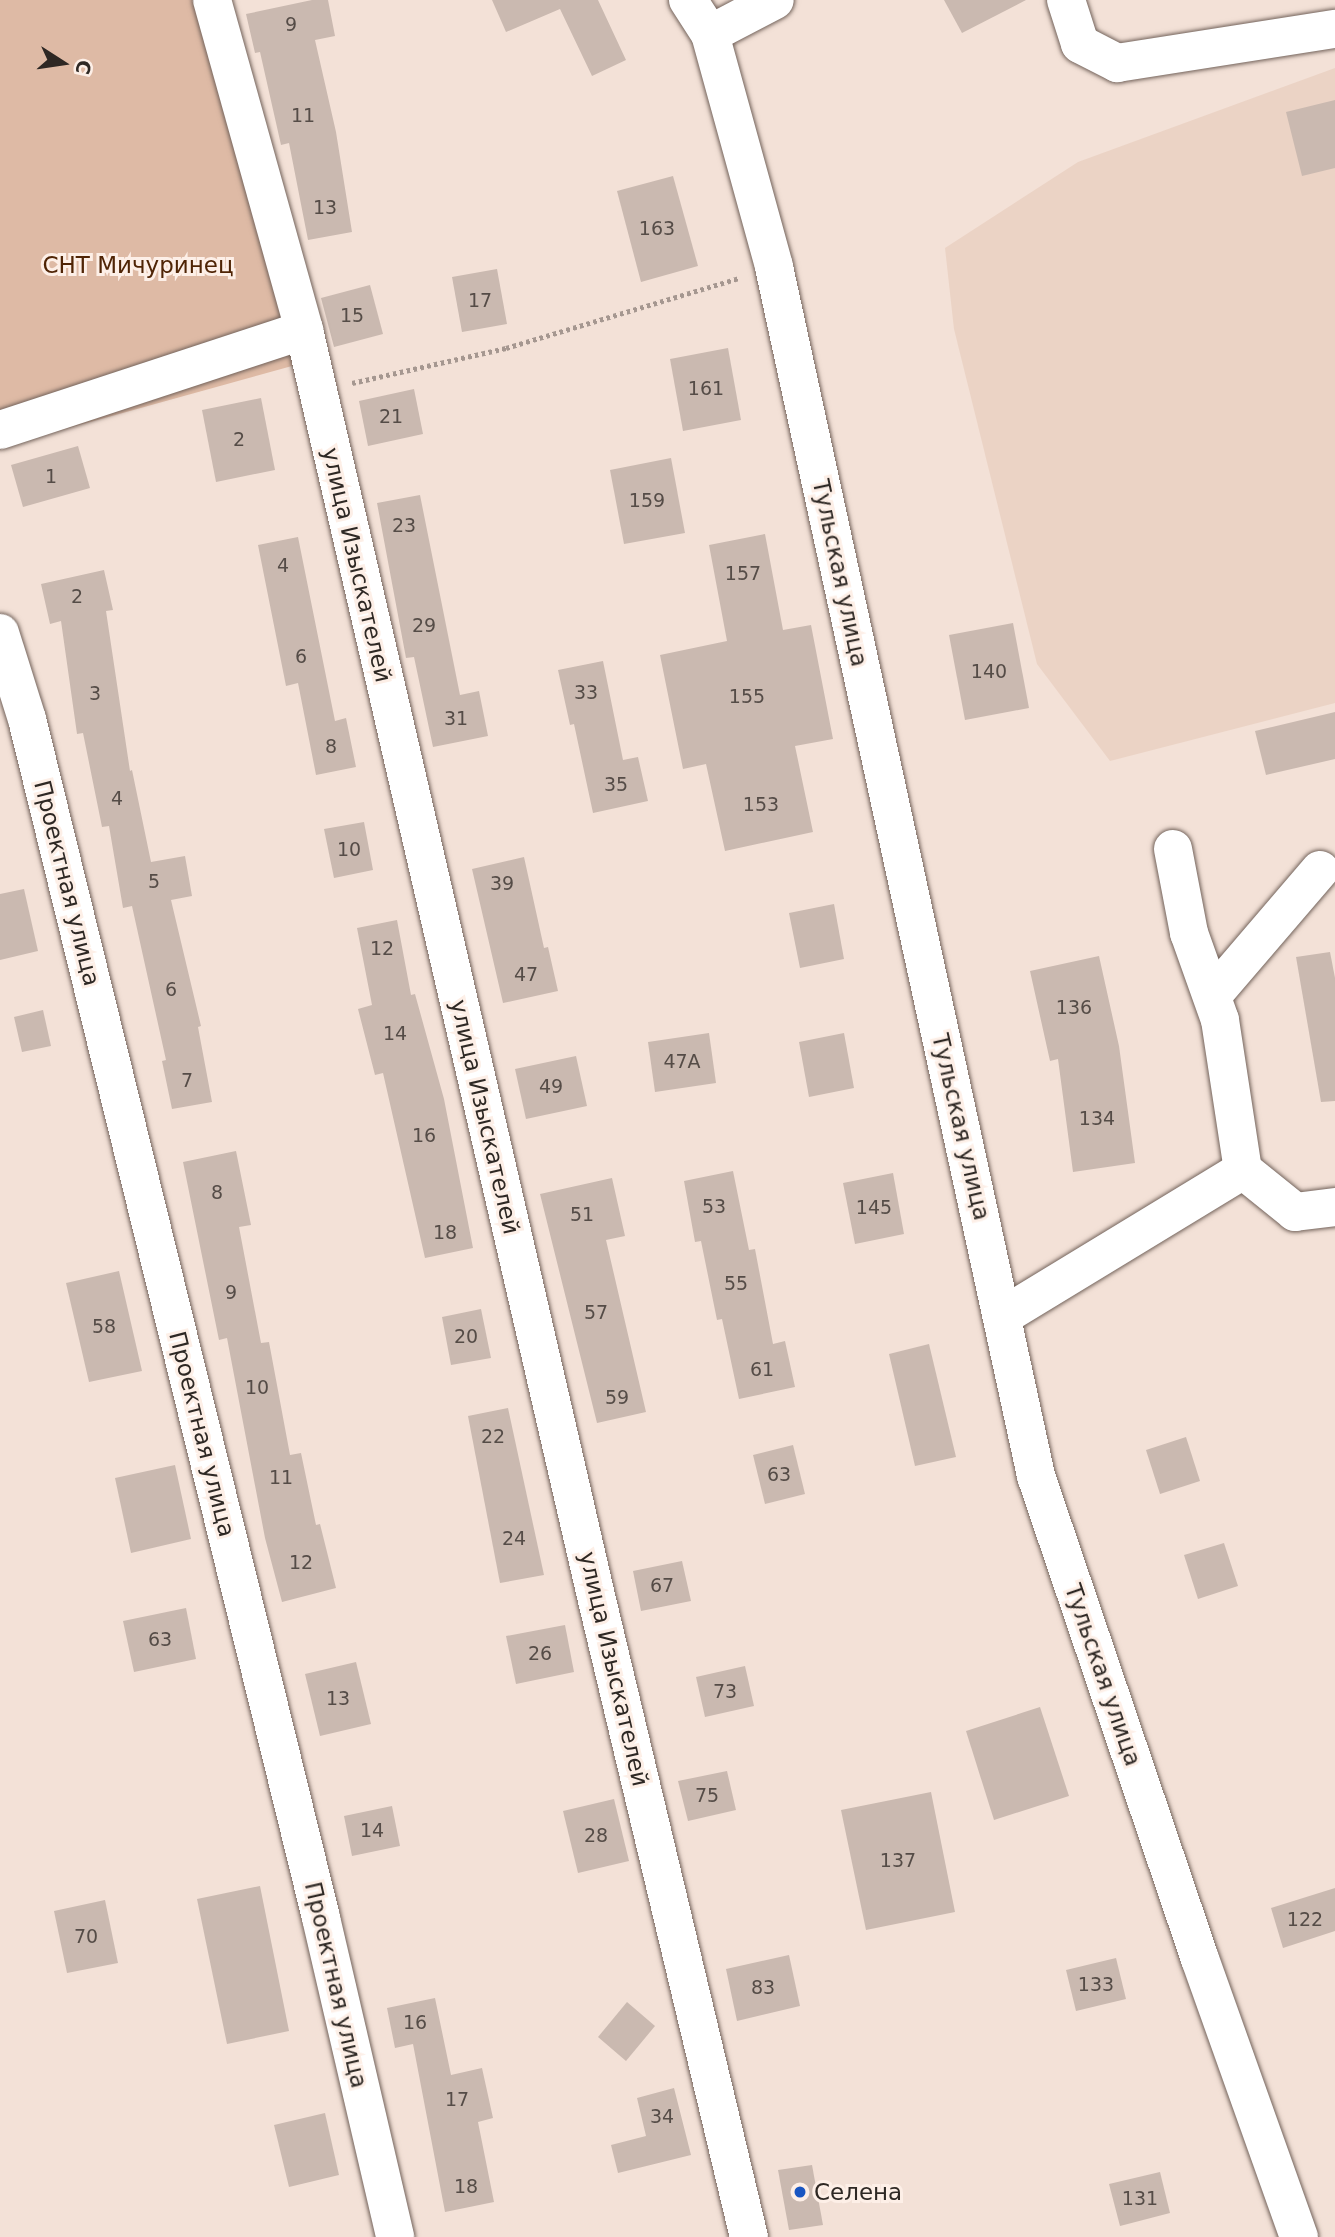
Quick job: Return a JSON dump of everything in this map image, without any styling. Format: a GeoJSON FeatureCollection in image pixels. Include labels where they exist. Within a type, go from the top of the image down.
{"type":"FeatureCollection","features":[{"type":"Feature","properties":{"kind":"street","name":"улица Изыскателей"},"geometry":{"type":"LineString","coordinates":[[212,0],[307,346],[596,1596],[749,2237]]}},
{"type":"Feature","properties":{"kind":"street","name":"Тульская улица"},"geometry":{"type":"LineString","coordinates":[[688,0],[710,34],[774,267],[1003,1316],[1035,1476],[1299,2237]]}},
{"type":"Feature","properties":{"kind":"street"},"geometry":{"type":"LineString","coordinates":[[710,34],[775,0]]}},
{"type":"Feature","properties":{"kind":"street"},"geometry":{"type":"LineString","coordinates":[[1066,0],[1080,44],[1118,63],[1335,29]]}},
{"type":"Feature","properties":{"kind":"street"},"geometry":{"type":"LineString","coordinates":[[0,430],[307,346]]}},
{"type":"Feature","properties":{"kind":"street","name":"Проектная улица"},"geometry":{"type":"LineString","coordinates":[[0,633],[43,786],[314,1891],[395,2237]]}},
{"type":"Feature","properties":{"kind":"street"},"geometry":{"type":"LineString","coordinates":[[1173,849],[1189,933],[1220,1020],[1243,1170],[1295,1212],[1335,1207]]}},
{"type":"Feature","properties":{"kind":"street"},"geometry":{"type":"LineString","coordinates":[[1212,996],[1320,870]]}},
{"type":"Feature","properties":{"kind":"street"},"geometry":{"type":"LineString","coordinates":[[1003,1316],[1243,1170]]}},
{"type":"Feature","properties":{"kind":"path"},"geometry":{"type":"LineString","coordinates":[[307,346],[343,385],[506,348],[774,267]]}},
{"type":"Feature","properties":{"kind":"shaded area"},"geometry":{"type":"Polygon","coordinates":[[[1335,68],[1335,703],[1110,761],[1037,664],[954,329],[945,248],[1078,162],[1335,68]]]}},
{"type":"Feature","properties":{"kind":"green space","name":"СНТ Мичуринец"},"geometry":{"type":"Polygon","coordinates":[[[0,0],[201,0],[310,361],[0,447],[0,0]]]}},
{"type":"Feature","properties":{"kind":"building"},"geometry":{"type":"Polygon","coordinates":[[[312,0],[328,0],[335,36],[315,40],[336,132],[352,232],[308,240],[289,143],[281,145],[260,52],[255,53],[246,14],[312,0]]]}},
{"type":"Feature","properties":{"kind":"building"},"geometry":{"type":"Polygon","coordinates":[[[492,0],[598,0],[626,60],[592,76],[560,9],[506,32],[492,0]]]}},
{"type":"Feature","properties":{"kind":"building"},"geometry":{"type":"Polygon","coordinates":[[[944,0],[1026,0],[962,33],[944,0]]]}},
{"type":"Feature","properties":{"kind":"building"},"geometry":{"type":"Polygon","coordinates":[[[1335,100],[1335,168],[1302,176],[1286,112],[1335,100]]]}},
{"type":"Feature","properties":{"kind":"building"},"geometry":{"type":"Polygon","coordinates":[[[673,176],[698,266],[641,282],[617,191],[673,176]]]}},
{"type":"Feature","properties":{"kind":"building"},"geometry":{"type":"Polygon","coordinates":[[[497,269],[507,324],[462,332],[452,277],[497,269]]]}},
{"type":"Feature","properties":{"kind":"building"},"geometry":{"type":"Polygon","coordinates":[[[370,285],[383,334],[334,347],[321,298],[370,285]]]}},
{"type":"Feature","properties":{"kind":"building"},"geometry":{"type":"Polygon","coordinates":[[[728,348],[741,420],[683,431],[670,359],[728,348]]]}},
{"type":"Feature","properties":{"kind":"building"},"geometry":{"type":"Polygon","coordinates":[[[414,389],[423,434],[368,446],[359,401],[414,389]]]}},
{"type":"Feature","properties":{"kind":"building"},"geometry":{"type":"Polygon","coordinates":[[[261,398],[275,470],[216,482],[202,410],[261,398]]]}},
{"type":"Feature","properties":{"kind":"building"},"geometry":{"type":"Polygon","coordinates":[[[78,446],[90,488],[23,507],[11,465],[78,446]]]}},
{"type":"Feature","properties":{"kind":"building"},"geometry":{"type":"Polygon","coordinates":[[[671,458],[685,533],[624,544],[610,470],[671,458]]]}},
{"type":"Feature","properties":{"kind":"building"},"geometry":{"type":"Polygon","coordinates":[[[420,495],[460,695],[479,691],[488,736],[433,747],[414,657],[406,658],[377,503],[420,495]]]}},
{"type":"Feature","properties":{"kind":"building"},"geometry":{"type":"Polygon","coordinates":[[[765,534],[783,630],[811,625],[833,739],[795,746],[813,832],[725,851],[706,764],[683,769],[660,655],[727,641],[709,545],[765,534]]]}},
{"type":"Feature","properties":{"kind":"building"},"geometry":{"type":"Polygon","coordinates":[[[298,537],[335,721],[346,718],[356,767],[316,775],[298,683],[286,686],[258,545],[298,537]]]}},
{"type":"Feature","properties":{"kind":"building"},"geometry":{"type":"Polygon","coordinates":[[[104,570],[113,610],[106,611],[130,771],[132,770],[151,862],[185,856],[192,896],[171,900],[201,1026],[198,1027],[212,1102],[172,1109],[162,1061],[166,1060],[132,906],[123,908],[109,826],[102,827],[83,733],[77,734],[61,621],[50,624],[41,584],[104,570]]]}},
{"type":"Feature","properties":{"kind":"building"},"geometry":{"type":"Polygon","coordinates":[[[1013,623],[1029,708],[965,720],[949,635],[1013,623]]]}},
{"type":"Feature","properties":{"kind":"building"},"geometry":{"type":"Polygon","coordinates":[[[603,661],[623,760],[638,757],[648,801],[593,813],[574,724],[570,725],[558,670],[603,661]]]}},
{"type":"Feature","properties":{"kind":"building"},"geometry":{"type":"Polygon","coordinates":[[[1335,712],[1335,759],[1266,775],[1255,731],[1335,712]]]}},
{"type":"Feature","properties":{"kind":"building"},"geometry":{"type":"Polygon","coordinates":[[[364,822],[373,870],[334,878],[324,829],[364,822]]]}},
{"type":"Feature","properties":{"kind":"building"},"geometry":{"type":"Polygon","coordinates":[[[524,857],[544,948],[548,947],[558,991],[503,1003],[472,869],[524,857]]]}},
{"type":"Feature","properties":{"kind":"building"},"geometry":{"type":"Polygon","coordinates":[[[24,889],[38,951],[0,960],[0,894],[24,889]]]}},
{"type":"Feature","properties":{"kind":"building"},"geometry":{"type":"Polygon","coordinates":[[[834,904],[844,959],[800,968],[789,913],[834,904]]]}},
{"type":"Feature","properties":{"kind":"building"},"geometry":{"type":"Polygon","coordinates":[[[397,920],[411,995],[415,994],[444,1099],[473,1248],[425,1258],[383,1073],[375,1075],[358,1009],[372,1005],[357,928],[397,920]]]}},
{"type":"Feature","properties":{"kind":"building"},"geometry":{"type":"Polygon","coordinates":[[[1330,952],[1335,978],[1335,1101],[1321,1102],[1296,957],[1330,952]]]}},
{"type":"Feature","properties":{"kind":"building"},"geometry":{"type":"Polygon","coordinates":[[[1099,956],[1119,1046],[1135,1163],[1073,1172],[1058,1059],[1050,1061],[1030,971],[1099,956]]]}},
{"type":"Feature","properties":{"kind":"building"},"geometry":{"type":"Polygon","coordinates":[[[43,1010],[51,1046],[22,1052],[14,1017],[43,1010]]]}},
{"type":"Feature","properties":{"kind":"building"},"geometry":{"type":"Polygon","coordinates":[[[709,1033],[716,1083],[655,1092],[648,1042],[709,1033]]]}},
{"type":"Feature","properties":{"kind":"building"},"geometry":{"type":"Polygon","coordinates":[[[844,1033],[854,1088],[809,1097],[799,1042],[844,1033]]]}},
{"type":"Feature","properties":{"kind":"building"},"geometry":{"type":"Polygon","coordinates":[[[576,1056],[587,1106],[526,1119],[515,1069],[576,1056]]]}},
{"type":"Feature","properties":{"kind":"building"},"geometry":{"type":"Polygon","coordinates":[[[236,1151],[251,1225],[239,1227],[261,1343],[269,1342],[290,1455],[301,1453],[316,1525],[320,1524],[336,1588],[282,1602],[265,1538],[227,1338],[219,1340],[183,1162],[236,1151]]]}},
{"type":"Feature","properties":{"kind":"building"},"geometry":{"type":"Polygon","coordinates":[[[733,1171],[749,1250],[755,1249],[773,1344],[785,1341],[795,1387],[739,1399],[722,1319],[717,1320],[701,1241],[695,1242],[684,1181],[733,1171]]]}},
{"type":"Feature","properties":{"kind":"building"},"geometry":{"type":"Polygon","coordinates":[[[893,1173],[904,1234],[855,1244],[843,1183],[893,1173]]]}},
{"type":"Feature","properties":{"kind":"building"},"geometry":{"type":"Polygon","coordinates":[[[612,1178],[625,1236],[606,1240],[646,1412],[597,1423],[540,1194],[612,1178]]]}},
{"type":"Feature","properties":{"kind":"building"},"geometry":{"type":"Polygon","coordinates":[[[119,1271],[142,1371],[89,1382],[66,1283],[119,1271]]]}},
{"type":"Feature","properties":{"kind":"building"},"geometry":{"type":"Polygon","coordinates":[[[481,1309],[491,1358],[451,1365],[442,1317],[481,1309]]]}},
{"type":"Feature","properties":{"kind":"building"},"geometry":{"type":"Polygon","coordinates":[[[929,1344],[956,1457],[915,1466],[889,1354],[929,1344]]]}},
{"type":"Feature","properties":{"kind":"building"},"geometry":{"type":"Polygon","coordinates":[[[508,1408],[544,1575],[500,1583],[468,1416],[508,1408]]]}},
{"type":"Feature","properties":{"kind":"building"},"geometry":{"type":"Polygon","coordinates":[[[1186,1437],[1200,1481],[1160,1494],[1146,1450],[1186,1437]]]}},
{"type":"Feature","properties":{"kind":"building"},"geometry":{"type":"Polygon","coordinates":[[[793,1445],[805,1494],[765,1504],[753,1455],[793,1445]]]}},
{"type":"Feature","properties":{"kind":"building"},"geometry":{"type":"Polygon","coordinates":[[[175,1465],[191,1539],[131,1553],[115,1478],[175,1465]]]}},
{"type":"Feature","properties":{"kind":"building"},"geometry":{"type":"Polygon","coordinates":[[[1224,1543],[1238,1586],[1198,1599],[1184,1555],[1224,1543]]]}},
{"type":"Feature","properties":{"kind":"building"},"geometry":{"type":"Polygon","coordinates":[[[682,1561],[691,1601],[641,1611],[633,1571],[682,1561]]]}},
{"type":"Feature","properties":{"kind":"building"},"geometry":{"type":"Polygon","coordinates":[[[186,1608],[196,1659],[134,1672],[123,1621],[186,1608]]]}},
{"type":"Feature","properties":{"kind":"building"},"geometry":{"type":"Polygon","coordinates":[[[565,1625],[574,1672],[516,1684],[506,1636],[565,1625]]]}},
{"type":"Feature","properties":{"kind":"building"},"geometry":{"type":"Polygon","coordinates":[[[356,1662],[371,1724],[320,1736],[305,1674],[356,1662]]]}},
{"type":"Feature","properties":{"kind":"building"},"geometry":{"type":"Polygon","coordinates":[[[745,1666],[754,1706],[705,1717],[696,1677],[745,1666]]]}},
{"type":"Feature","properties":{"kind":"building"},"geometry":{"type":"Polygon","coordinates":[[[1040,1707],[1069,1796],[994,1820],[966,1731],[1040,1707]]]}},
{"type":"Feature","properties":{"kind":"building"},"geometry":{"type":"Polygon","coordinates":[[[727,1771],[736,1810],[688,1821],[678,1781],[727,1771]]]}},
{"type":"Feature","properties":{"kind":"building"},"geometry":{"type":"Polygon","coordinates":[[[931,1792],[955,1912],[866,1930],[841,1810],[931,1792]]]}},
{"type":"Feature","properties":{"kind":"building"},"geometry":{"type":"Polygon","coordinates":[[[614,1799],[629,1861],[578,1873],[563,1811],[614,1799]]]}},
{"type":"Feature","properties":{"kind":"building"},"geometry":{"type":"Polygon","coordinates":[[[392,1806],[400,1846],[352,1856],[344,1816],[392,1806]]]}},
{"type":"Feature","properties":{"kind":"building"},"geometry":{"type":"Polygon","coordinates":[[[260,1886],[289,2031],[227,2044],[197,1899],[260,1886]]]}},
{"type":"Feature","properties":{"kind":"building"},"geometry":{"type":"Polygon","coordinates":[[[1335,1888],[1335,1931],[1283,1948],[1271,1908],[1335,1888]]]}},
{"type":"Feature","properties":{"kind":"building"},"geometry":{"type":"Polygon","coordinates":[[[105,1900],[118,1963],[67,1973],[54,1911],[105,1900]]]}},
{"type":"Feature","properties":{"kind":"building"},"geometry":{"type":"Polygon","coordinates":[[[789,1955],[800,2006],[737,2021],[726,1969],[789,1955]]]}},
{"type":"Feature","properties":{"kind":"building"},"geometry":{"type":"Polygon","coordinates":[[[1116,1958],[1126,1999],[1076,2011],[1066,1970],[1116,1958]]]}},
{"type":"Feature","properties":{"kind":"building"},"geometry":{"type":"Polygon","coordinates":[[[435,1998],[451,2075],[482,2068],[493,2118],[478,2122],[494,2202],[445,2212],[413,2044],[395,2048],[387,2008],[435,1998]]]}},
{"type":"Feature","properties":{"kind":"building"},"geometry":{"type":"Polygon","coordinates":[[[627,2002],[655,2026],[626,2061],[598,2037],[627,2002]]]}},
{"type":"Feature","properties":{"kind":"building"},"geometry":{"type":"Polygon","coordinates":[[[674,2088],[691,2155],[618,2173],[611,2145],[646,2136],[637,2098],[674,2088]]]}},
{"type":"Feature","properties":{"kind":"building"},"geometry":{"type":"Polygon","coordinates":[[[325,2113],[339,2175],[289,2187],[274,2125],[325,2113]]]}},
{"type":"Feature","properties":{"kind":"building","name":"Селена"},"geometry":{"type":"Polygon","coordinates":[[[812,2165],[823,2225],[789,2230],[778,2170],[812,2165]]]}},
{"type":"Feature","properties":{"kind":"building"},"geometry":{"type":"Polygon","coordinates":[[[1160,2172],[1170,2213],[1120,2226],[1109,2184],[1160,2172]]]}},
{"type":"Feature","properties":{"kind":"place","name":"Селена"},"geometry":{"type":"Point","coordinates":[800,2192]}}]}
